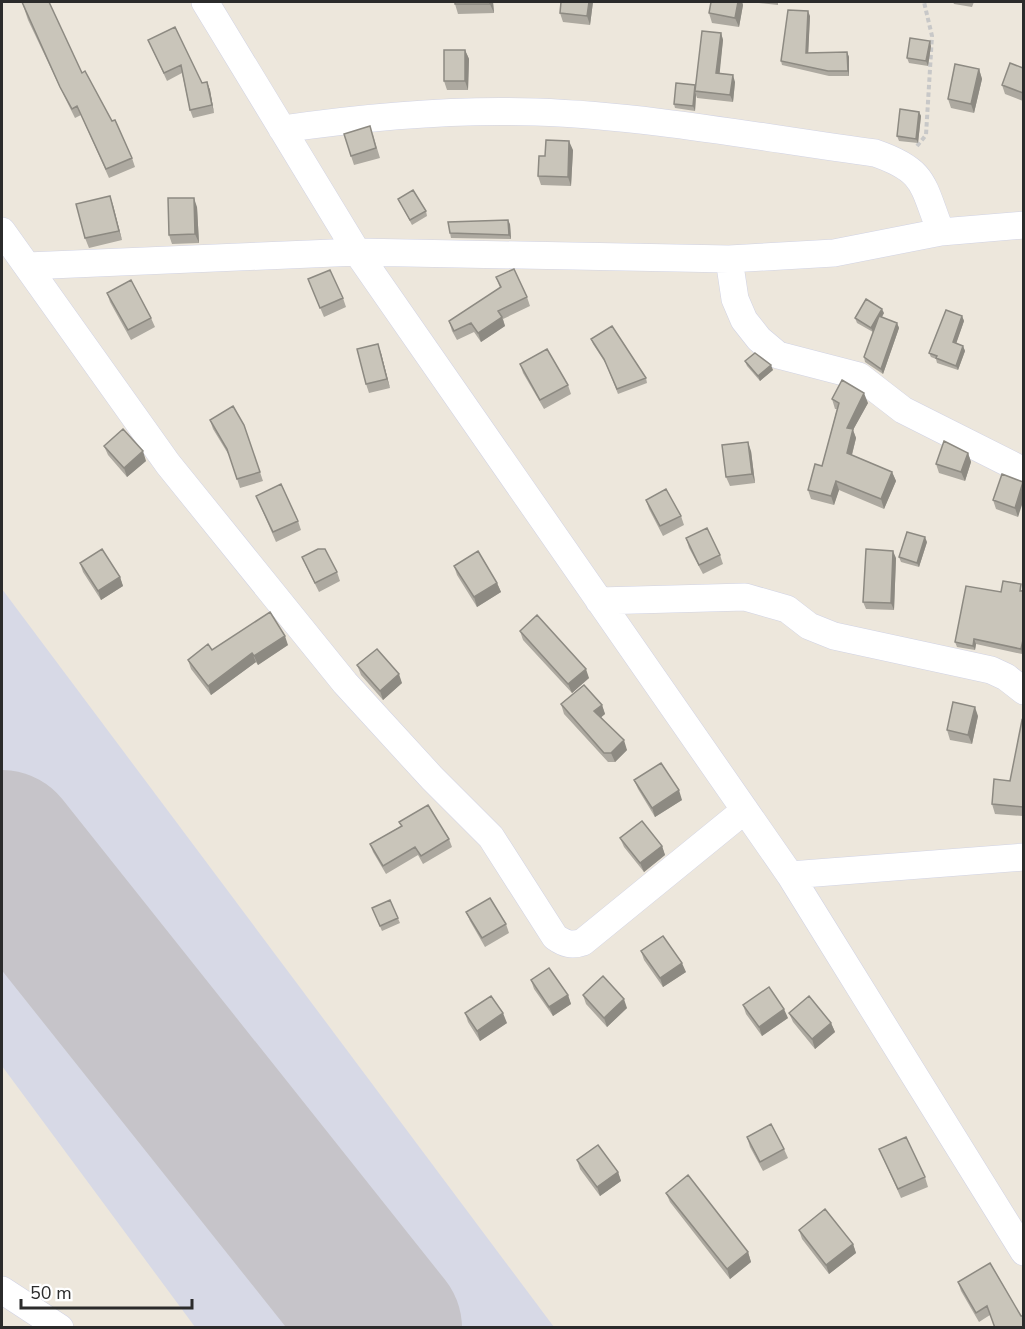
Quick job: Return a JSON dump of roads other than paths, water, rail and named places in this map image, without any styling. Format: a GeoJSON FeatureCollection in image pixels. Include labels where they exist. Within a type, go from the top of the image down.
{"type":"FeatureCollection","features":[{"type":"Feature","properties":{"kind":"street"},"geometry":{"type":"LineString","coordinates":[[205,2],[357,252],[790,875],[1023,1252]]}},
{"type":"Feature","properties":{"kind":"street"},"geometry":{"type":"LineString","coordinates":[[282,129],[338,121],[473,113],[536,112],[617,118],[875,153],[900,162],[918,176],[941,232]]}},
{"type":"Feature","properties":{"kind":"street"},"geometry":{"type":"LineString","coordinates":[[27,266],[357,252],[729,259],[834,253],[941,232],[1023,225]]}},
{"type":"Feature","properties":{"kind":"street"},"geometry":{"type":"LineString","coordinates":[[2,231],[168,464],[345,683],[432,778],[491,837],[555,937],[563,943],[574,945],[583,942],[745,810]]}},
{"type":"Feature","properties":{"kind":"street"},"geometry":{"type":"LineString","coordinates":[[729,259],[735,299],[744,320],[759,339],[778,354],[859,375],[903,410],[1023,471]]}},
{"type":"Feature","properties":{"kind":"street"},"geometry":{"type":"LineString","coordinates":[[599,601],[745,597],[787,609],[809,626],[834,636],[991,670],[1006,677],[1023,692]]}},
{"type":"Feature","properties":{"kind":"street"},"geometry":{"type":"LineString","coordinates":[[790,875],[1023,857]]}},
{"type":"Feature","properties":{"kind":"street"},"geometry":{"type":"LineString","coordinates":[[2,1290],[60,1328]]}}]}
